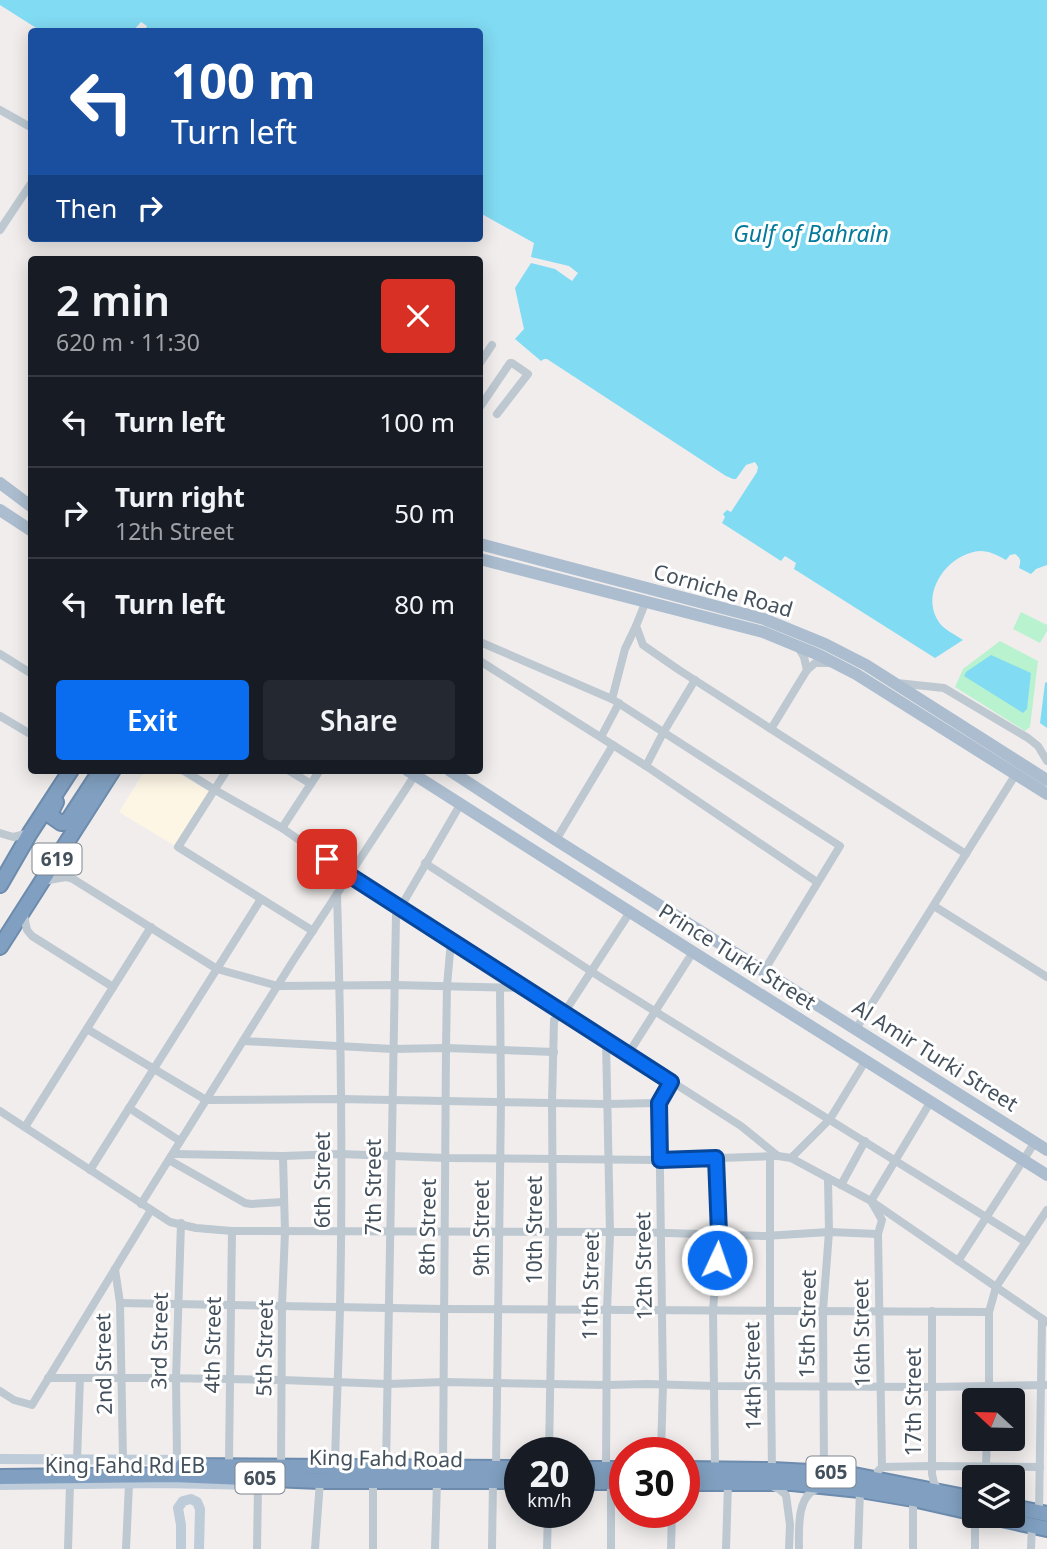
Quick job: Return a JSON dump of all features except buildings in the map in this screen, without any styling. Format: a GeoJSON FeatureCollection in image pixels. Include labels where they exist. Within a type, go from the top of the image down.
{"type":"FeatureCollection","features":[{"type":"Feature","properties":{"kind":"highway","name":"619"},"geometry":{"type":"LineString","coordinates":[[0,885],[30,832],[70,774]]}},
{"type":"Feature","properties":{"kind":"highway"},"geometry":{"type":"LineString","coordinates":[[71,774],[51,812],[51,816],[61,823],[69,819],[98,774]]}},
{"type":"Feature","properties":{"kind":"highway","name":"619"},"geometry":{"type":"LineString","coordinates":[[0,947],[110,774]]}},
{"type":"Feature","properties":{"kind":"highway"},"geometry":{"type":"LineString","coordinates":[[0,934],[18,904],[33,896]]}},
{"type":"Feature","properties":{"kind":"highway","name":"King Fahd Road"},"geometry":{"type":"LineString","coordinates":[[0,1468],[335,1466],[386,1467],[440,1474],[504,1477]]}},
{"type":"Feature","properties":{"kind":"highway","name":"605"},"geometry":{"type":"LineString","coordinates":[[700,1469],[876,1473],[962,1496]]}},
{"type":"Feature","properties":{"kind":"highway","name":"King Fahd Road"},"geometry":{"type":"LineString","coordinates":[[495,1475],[504,1472]]}},
{"type":"Feature","properties":{"kind":"highway","name":"King Fahd Road"},"geometry":{"type":"LineString","coordinates":[[0,1477],[173,1475],[373,1481],[440,1474]]}},
{"type":"Feature","properties":{"kind":"highway","name":"605"},"geometry":{"type":"LineString","coordinates":[[700,1483],[792,1483],[860,1490],[962,1511]]}},
{"type":"Feature","properties":{"kind":"highway"},"geometry":{"type":"LineString","coordinates":[[1025,1513],[1041,1520]]}},
{"type":"Feature","properties":{"kind":"main road"},"geometry":{"type":"LineString","coordinates":[[0,483],[28,504]]}},
{"type":"Feature","properties":{"kind":"main road"},"geometry":{"type":"LineString","coordinates":[[0,510],[28,528]]}},
{"type":"Feature","properties":{"kind":"main road","name":"Corniche Road"},"geometry":{"type":"LineString","coordinates":[[483,545],[764,619],[825,644],[866,665],[1047,780]]}},
{"type":"Feature","properties":{"kind":"main road","name":"Corniche Road"},"geometry":{"type":"LineString","coordinates":[[483,560],[762,632],[856,674],[1047,794]]}},
{"type":"Feature","properties":{"kind":"main road","name":"Prince Turki Street"},"geometry":{"type":"LineString","coordinates":[[414,774],[1047,1175]]}},
{"type":"Feature","properties":{"kind":"main road","name":"Al Amir Turki Street"},"geometry":{"type":"LineString","coordinates":[[455,774],[1047,1150]]}},
{"type":"Feature","properties":{"kind":"main road","name":"King Fahd Rd EB"},"geometry":{"type":"LineString","coordinates":[[0,1459],[246,1460],[274,1465]]}},
{"type":"Feature","properties":{"kind":"main road","name":"King Fahd Rd EB"},"geometry":{"type":"LineString","coordinates":[[0,1485],[258,1485],[292,1479]]}},
{"type":"Feature","properties":{"kind":"main road"},"geometry":{"type":"LineString","coordinates":[[162,1483],[175,1491],[181,1525],[181,1549]]}},
{"type":"Feature","properties":{"kind":"main road"},"geometry":{"type":"LineString","coordinates":[[199,1549],[202,1494],[209,1485]]}},
{"type":"Feature","properties":{"kind":"main road"},"geometry":{"type":"LineString","coordinates":[[178,1508],[183,1500],[191,1499],[197,1502],[200,1509]]}},
{"type":"Feature","properties":{"kind":"street"},"geometry":{"type":"LineString","coordinates":[[0,110],[28,126]]}},
{"type":"Feature","properties":{"kind":"street"},"geometry":{"type":"LineString","coordinates":[[0,230],[4,217],[28,187]]}},
{"type":"Feature","properties":{"kind":"street"},"geometry":{"type":"LineString","coordinates":[[483,358],[492,345]]}},
{"type":"Feature","properties":{"kind":"street"},"geometry":{"type":"LineString","coordinates":[[483,403],[510,363],[528,374],[497,414]]}},
{"type":"Feature","properties":{"kind":"street"},"geometry":{"type":"LineString","coordinates":[[600,737],[615,701],[625,649],[646,601]]}},
{"type":"Feature","properties":{"kind":"street"},"geometry":{"type":"LineString","coordinates":[[636,626],[643,645],[967,854]]}},
{"type":"Feature","properties":{"kind":"street"},"geometry":{"type":"LineString","coordinates":[[483,643],[615,701],[840,846],[764,971]]}},
{"type":"Feature","properties":{"kind":"street"},"geometry":{"type":"LineString","coordinates":[[798,647],[807,670]]}},
{"type":"Feature","properties":{"kind":"street"},"geometry":{"type":"LineString","coordinates":[[0,654],[28,672]]}},
{"type":"Feature","properties":{"kind":"street"},"geometry":{"type":"LineString","coordinates":[[483,663],[646,766],[817,882]]}},
{"type":"Feature","properties":{"kind":"street"},"geometry":{"type":"LineString","coordinates":[[771,729],[807,670],[815,663],[835,663]]}},
{"type":"Feature","properties":{"kind":"street"},"geometry":{"type":"LineString","coordinates":[[646,766],[695,680]]}},
{"type":"Feature","properties":{"kind":"street"},"geometry":{"type":"LineString","coordinates":[[893,682],[944,688],[1028,738],[1047,761]]}},
{"type":"Feature","properties":{"kind":"street"},"geometry":{"type":"LineString","coordinates":[[0,716],[28,733]]}},
{"type":"Feature","properties":{"kind":"street"},"geometry":{"type":"LineString","coordinates":[[556,839],[613,746]]}},
{"type":"Feature","properties":{"kind":"street"},"geometry":{"type":"LineString","coordinates":[[189,774],[282,828],[349,875],[741,1126],[774,1156]]}},
{"type":"Feature","properties":{"kind":"street"},"geometry":{"type":"LineString","coordinates":[[225,774],[178,847],[313,931]]}},
{"type":"Feature","properties":{"kind":"street"},"geometry":{"type":"LineString","coordinates":[[295,774],[311,784]]}},
{"type":"Feature","properties":{"kind":"street"},"geometry":{"type":"LineString","coordinates":[[282,828],[317,774]]}},
{"type":"Feature","properties":{"kind":"street"},"geometry":{"type":"LineString","coordinates":[[141,1204],[410,774]]}},
{"type":"Feature","properties":{"kind":"street"},"geometry":{"type":"LineString","coordinates":[[856,1029],[1016,774]]}},
{"type":"Feature","properties":{"kind":"street"},"geometry":{"type":"LineString","coordinates":[[399,907],[460,804]]}},
{"type":"Feature","properties":{"kind":"street"},"geometry":{"type":"LineString","coordinates":[[0,833],[13,837],[30,832]]}},
{"type":"Feature","properties":{"kind":"street"},"geometry":{"type":"LineString","coordinates":[[425,863],[655,1012],[1026,1242]]}},
{"type":"Feature","properties":{"kind":"street"},"geometry":{"type":"LineString","coordinates":[[43,881],[72,878],[217,969],[278,986],[525,988]]}},
{"type":"Feature","properties":{"kind":"street","name":"6th Street"},"geometry":{"type":"LineString","coordinates":[[335,1466],[340,1307],[337,894]]}},
{"type":"Feature","properties":{"kind":"street"},"geometry":{"type":"LineString","coordinates":[[90,1170],[261,899]]}},
{"type":"Feature","properties":{"kind":"street"},"geometry":{"type":"LineString","coordinates":[[934,906],[1047,976]]}},
{"type":"Feature","properties":{"kind":"street","name":"7th Street"},"geometry":{"type":"LineString","coordinates":[[386,1467],[396,915],[399,907]]}},
{"type":"Feature","properties":{"kind":"street"},"geometry":{"type":"LineString","coordinates":[[23,911],[27,930],[32,936],[113,987]]}},
{"type":"Feature","properties":{"kind":"street"},"geometry":{"type":"LineString","coordinates":[[564,1013],[630,912]]}},
{"type":"Feature","properties":{"kind":"street"},"geometry":{"type":"LineString","coordinates":[[25,1127],[151,927]]}},
{"type":"Feature","properties":{"kind":"street","name":"8th Street"},"geometry":{"type":"LineString","coordinates":[[435,1549],[444,1382],[447,986],[452,941]]}},
{"type":"Feature","properties":{"kind":"street"},"geometry":{"type":"LineString","coordinates":[[628,1054],[693,952]]}},
{"type":"Feature","properties":{"kind":"street","name":"9th Street"},"geometry":{"type":"LineString","coordinates":[[492,1549],[499,1309],[500,988]]}},
{"type":"Feature","properties":{"kind":"street","name":"10th Street"},"geometry":{"type":"LineString","coordinates":[[549,1437],[554,1020],[564,1013]]}},
{"type":"Feature","properties":{"kind":"street"},"geometry":{"type":"LineString","coordinates":[[87,1029],[206,1100],[659,1103],[671,1082]]}},
{"type":"Feature","properties":{"kind":"street","name":"11th Street"},"geometry":{"type":"LineString","coordinates":[[606,1040],[610,1233],[607,1385],[611,1437]]}},
{"type":"Feature","properties":{"kind":"street"},"geometry":{"type":"LineString","coordinates":[[243,1041],[393,1049],[554,1052]]}},
{"type":"Feature","properties":{"kind":"street"},"geometry":{"type":"LineString","coordinates":[[791,1158],[830,1119],[866,1060]]}},
{"type":"Feature","properties":{"kind":"street"},"geometry":{"type":"LineString","coordinates":[[871,1201],[931,1101]]}},
{"type":"Feature","properties":{"kind":"street","name":"12th Street"},"geometry":{"type":"LineString","coordinates":[[659,1103],[661,1437]]}},
{"type":"Feature","properties":{"kind":"street"},"geometry":{"type":"LineString","coordinates":[[129,1108],[180,1141]]}},
{"type":"Feature","properties":{"kind":"street"},"geometry":{"type":"LineString","coordinates":[[0,1111],[170,1222],[196,1228],[232,1231],[770,1236],[829,1232],[878,1234]]}},
{"type":"Feature","properties":{"kind":"street"},"geometry":{"type":"LineString","coordinates":[[841,1185],[865,1142]]}},
{"type":"Feature","properties":{"kind":"street"},"geometry":{"type":"LineString","coordinates":[[958,1261],[1035,1142]]}},
{"type":"Feature","properties":{"kind":"street"},"geometry":{"type":"LineString","coordinates":[[171,1157],[340,1154],[552,1160],[774,1156],[791,1158],[871,1201],[1044,1320],[1041,1520],[1031,1549]]}},
{"type":"Feature","properties":{"kind":"street","name":"5th Street"},"geometry":{"type":"LineString","coordinates":[[274,1465],[282,1380],[285,1231],[283,1156]]}},
{"type":"Feature","properties":{"kind":"street","name":"14th Street"},"geometry":{"type":"LineString","coordinates":[[772,1470],[770,1236],[774,1156]]}},
{"type":"Feature","properties":{"kind":"street"},"geometry":{"type":"LineString","coordinates":[[171,1157],[244,1203],[284,1202]]}},
{"type":"Feature","properties":{"kind":"street"},"geometry":{"type":"LineString","coordinates":[[715,1469],[713,1310],[719,1234],[716,1158]]}},
{"type":"Feature","properties":{"kind":"street","name":"15th Street"},"geometry":{"type":"LineString","coordinates":[[824,1471],[823,1310],[829,1232],[828,1178]]}},
{"type":"Feature","properties":{"kind":"street","name":"16th Street"},"geometry":{"type":"LineString","coordinates":[[871,1201],[882,1220],[878,1234],[881,1387],[876,1473]]}},
{"type":"Feature","properties":{"kind":"street"},"geometry":{"type":"LineString","coordinates":[[0,1391],[14,1400],[32,1405],[152,1210]]}},
{"type":"Feature","properties":{"kind":"street"},"geometry":{"type":"LineString","coordinates":[[989,1385],[989,1312],[996,1287],[1047,1210]]}},
{"type":"Feature","properties":{"kind":"street","name":"3rd Street"},"geometry":{"type":"LineString","coordinates":[[177,1460],[176,1378],[181,1223]]}},
{"type":"Feature","properties":{"kind":"street","name":"4th Street"},"geometry":{"type":"LineString","coordinates":[[229,1460],[232,1231]]}},
{"type":"Feature","properties":{"kind":"street","name":"2nd Street"},"geometry":{"type":"LineString","coordinates":[[116,1269],[120,1303],[123,1459]]}},
{"type":"Feature","properties":{"kind":"street"},"geometry":{"type":"LineString","coordinates":[[120,1303],[444,1309],[989,1312]]}},
{"type":"Feature","properties":{"kind":"street","name":"17th Street"},"geometry":{"type":"LineString","coordinates":[[932,1311],[932,1479],[939,1491]]}},
{"type":"Feature","properties":{"kind":"street"},"geometry":{"type":"LineString","coordinates":[[48,1378],[771,1387],[1044,1385]]}},
{"type":"Feature","properties":{"kind":"street"},"geometry":{"type":"LineString","coordinates":[[77,1459],[80,1378]]}},
{"type":"Feature","properties":{"kind":"street"},"geometry":{"type":"LineString","coordinates":[[876,1473],[932,1466],[962,1466]]}},
{"type":"Feature","properties":{"kind":"street"},"geometry":{"type":"LineString","coordinates":[[1025,1467],[1040,1467]]}},
{"type":"Feature","properties":{"kind":"street"},"geometry":{"type":"LineString","coordinates":[[315,1549],[320,1481]]}},
{"type":"Feature","properties":{"kind":"street"},"geometry":{"type":"LineString","coordinates":[[373,1481],[373,1549]]}},
{"type":"Feature","properties":{"kind":"street"},"geometry":{"type":"LineString","coordinates":[[726,1549],[728,1483]]}},
{"type":"Feature","properties":{"kind":"street"},"geometry":{"type":"LineString","coordinates":[[125,1549],[129,1484]]}},
{"type":"Feature","properties":{"kind":"street"},"geometry":{"type":"LineString","coordinates":[[764,1484],[786,1494],[799,1549]]}},
{"type":"Feature","properties":{"kind":"street"},"geometry":{"type":"LineString","coordinates":[[68,1549],[70,1485]]}},
{"type":"Feature","properties":{"kind":"street"},"geometry":{"type":"LineString","coordinates":[[257,1549],[258,1485]]}},
{"type":"Feature","properties":{"kind":"street"},"geometry":{"type":"LineString","coordinates":[[789,1549],[808,1493],[827,1487]]}},
{"type":"Feature","properties":{"kind":"street"},"geometry":{"type":"LineString","coordinates":[[858,1549],[860,1490]]}},
{"type":"Feature","properties":{"kind":"street"},"geometry":{"type":"LineString","coordinates":[[913,1499],[913,1549]]}},
{"type":"Feature","properties":{"kind":"street"},"geometry":{"type":"LineString","coordinates":[[547,1549],[548,1528]]}},
{"type":"Feature","properties":{"kind":"street","name":"11th Street"},"geometry":{"type":"LineString","coordinates":[[611,1549],[612,1528]]}},
{"type":"Feature","properties":{"kind":"street"},"geometry":{"type":"LineString","coordinates":[[671,1549],[672,1528]]}},
{"type":"Feature","properties":{"kind":"street"},"geometry":{"type":"LineString","coordinates":[[975,1528],[975,1549]]}},
{"type":"Feature","properties":{"kind":"shaded area"},"geometry":{"type":"Polygon","coordinates":[[[143,774],[179,774],[210,792],[175,846],[119,812],[143,774]]]}},
{"type":"Feature","properties":{"kind":"green space"},"geometry":{"type":"Polygon","coordinates":[[[1021,612],[1047,625],[1047,631],[1040,643],[1013,629],[1021,612]]]}},
{"type":"Feature","properties":{"kind":"green space"},"geometry":{"type":"Polygon","coordinates":[[[1000,641],[1038,661],[1030,727],[1025,731],[955,687],[963,669],[1000,641]]]}},
{"type":"Feature","properties":{"kind":"water","name":"Gulf of Bahrain"},"geometry":{"type":"Polygon","coordinates":[[[0,0],[1047,0],[1047,565],[1031,574],[1019,568],[1020,560],[1015,554],[1006,560],[980,551],[969,553],[949,566],[935,586],[933,608],[942,626],[963,640],[935,658],[794,569],[796,563],[785,556],[781,561],[722,523],[725,517],[723,514],[727,510],[731,512],[757,472],[755,462],[746,465],[736,479],[726,476],[547,359],[541,361],[515,339],[524,329],[515,288],[531,263],[555,269],[572,281],[578,273],[569,266],[531,257],[534,243],[483,215],[483,28],[146,28],[141,22],[136,28],[36,28],[0,5],[0,0]]]}},
{"type":"Feature","properties":{"kind":"water"},"geometry":{"type":"Polygon","coordinates":[[[991,655],[1031,673],[1027,709],[1023,713],[964,676],[991,655]]]}},
{"type":"Feature","properties":{"kind":"water"},"geometry":{"type":"Polygon","coordinates":[[[1047,682],[1047,728],[1040,723],[1047,682]]]}},
{"type":"Feature","properties":{"kind":"route"},"geometry":{"type":"LineString","coordinates":[[327,859],[671,1082],[659,1103],[660,1160],[716,1158],[719,1234],[717,1260]]}}]}
